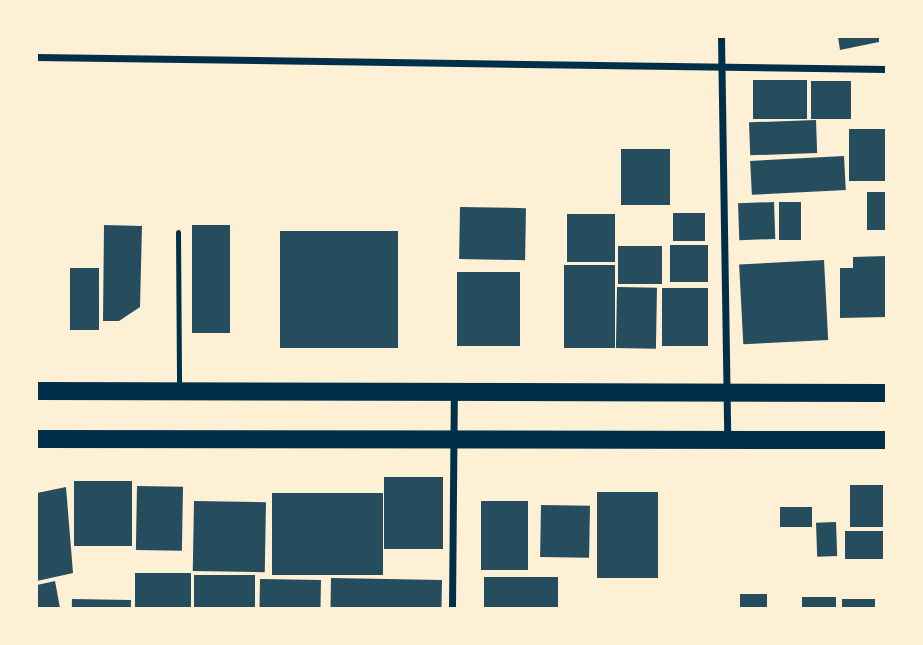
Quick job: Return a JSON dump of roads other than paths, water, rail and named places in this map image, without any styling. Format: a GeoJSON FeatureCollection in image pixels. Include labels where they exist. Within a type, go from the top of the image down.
{"type":"FeatureCollection","features":[{"type":"Feature","properties":{"kind":"main road"},"geometry":{"type":"LineString","coordinates":[[37,391],[886,393]]}},
{"type":"Feature","properties":{"kind":"main road"},"geometry":{"type":"LineString","coordinates":[[37,439],[886,440]]}},
{"type":"Feature","properties":{"kind":"street"},"geometry":{"type":"LineString","coordinates":[[721,37],[727,440]]}},
{"type":"Feature","properties":{"kind":"street"},"geometry":{"type":"LineString","coordinates":[[37,57],[721,69],[886,69]]}},
{"type":"Feature","properties":{"kind":"street"},"geometry":{"type":"LineString","coordinates":[[452,608],[454,391]]}},
{"type":"Feature","properties":{"kind":"lane"},"geometry":{"type":"LineString","coordinates":[[178,232],[179,390]]}}]}
